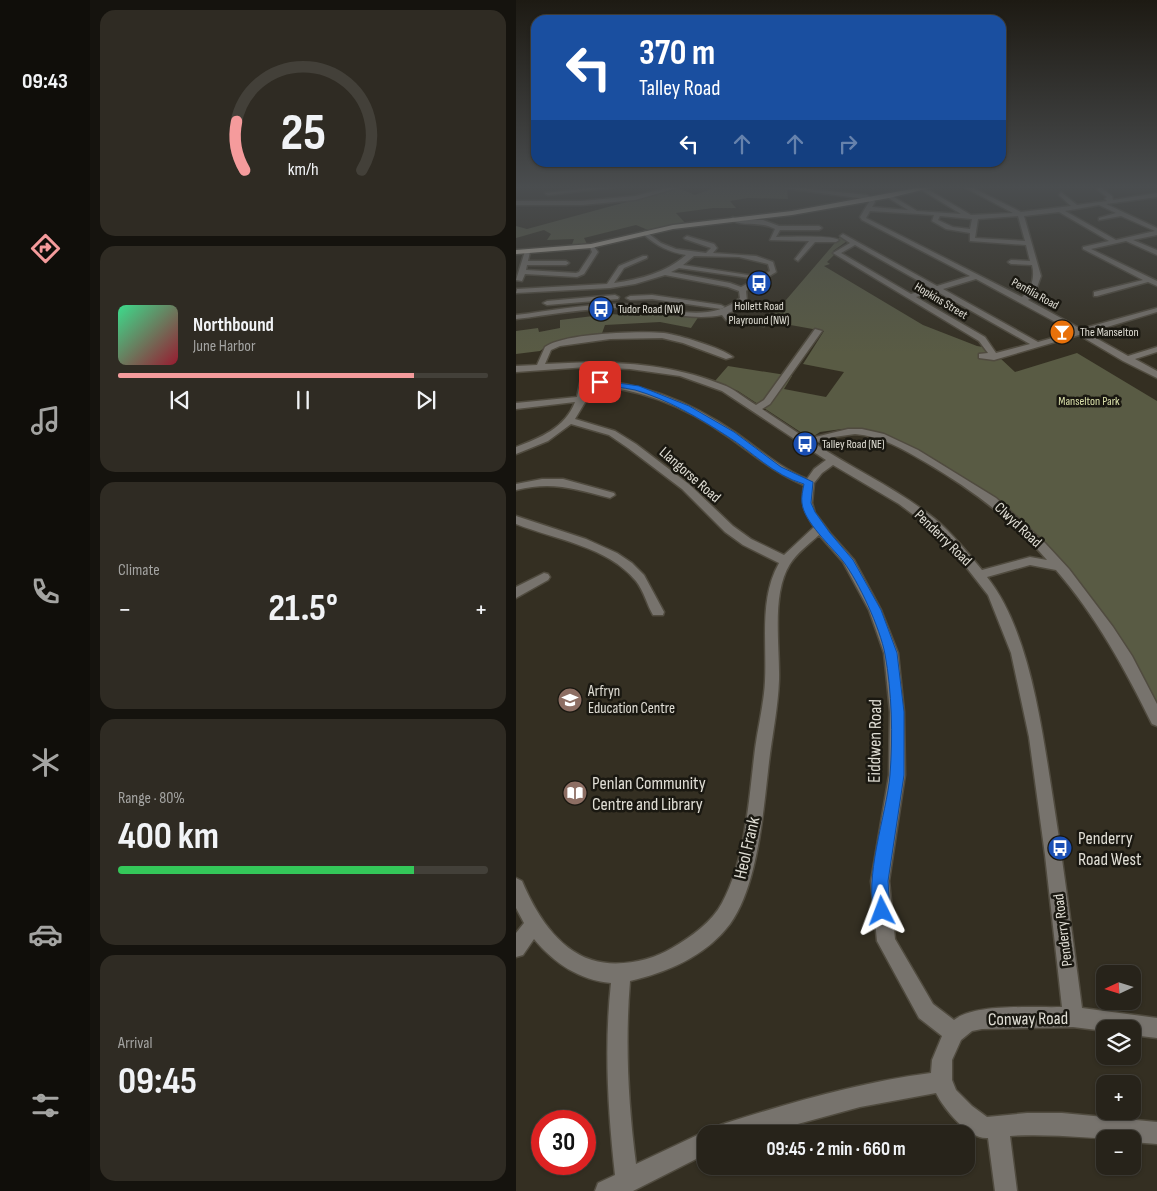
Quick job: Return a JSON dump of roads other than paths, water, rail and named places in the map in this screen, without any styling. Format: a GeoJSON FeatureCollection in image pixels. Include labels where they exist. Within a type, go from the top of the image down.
{"type":"FeatureCollection","features":[{"type":"Feature","properties":{"kind":"main road"},"geometry":{"type":"LineString","coordinates":[[516,252],[591,246],[609,242]]}},
{"type":"Feature","properties":{"kind":"street"},"geometry":{"type":"LineString","coordinates":[[656,242],[661,246],[692,254],[753,257],[771,263],[774,271],[770,276],[730,285]]}},
{"type":"Feature","properties":{"kind":"street"},"geometry":{"type":"LineString","coordinates":[[700,242],[712,245],[714,248],[708,256]]}},
{"type":"Feature","properties":{"kind":"street"},"geometry":{"type":"LineString","coordinates":[[790,253],[800,257],[812,242]]}},
{"type":"Feature","properties":{"kind":"street","name":"Penfilia Road"},"geometry":{"type":"LineString","coordinates":[[909,242],[1024,300],[1157,375]]}},
{"type":"Feature","properties":{"kind":"street"},"geometry":{"type":"LineString","coordinates":[[1003,242],[1030,243],[1038,276],[1031,293],[1024,300]]}},
{"type":"Feature","properties":{"kind":"street"},"geometry":{"type":"LineString","coordinates":[[1112,242],[1085,248],[1157,284]]}},
{"type":"Feature","properties":{"kind":"street"},"geometry":{"type":"LineString","coordinates":[[1132,242],[1157,253]]}},
{"type":"Feature","properties":{"kind":"street"},"geometry":{"type":"LineString","coordinates":[[854,243],[1038,345]]}},
{"type":"Feature","properties":{"kind":"street","name":"Hopkins Street"},"geometry":{"type":"LineString","coordinates":[[854,243],[836,253],[912,296],[982,339],[994,357]]}},
{"type":"Feature","properties":{"kind":"street"},"geometry":{"type":"LineString","coordinates":[[520,273],[576,275],[582,273],[595,252],[591,246]]}},
{"type":"Feature","properties":{"kind":"street"},"geometry":{"type":"LineString","coordinates":[[527,252],[516,293],[624,285],[665,273],[692,254]]}},
{"type":"Feature","properties":{"kind":"street"},"geometry":{"type":"LineString","coordinates":[[609,286],[621,267],[645,257]]}},
{"type":"Feature","properties":{"kind":"street"},"geometry":{"type":"LineString","coordinates":[[516,261],[560,264]]}},
{"type":"Feature","properties":{"kind":"street"},"geometry":{"type":"LineString","coordinates":[[1011,262],[1035,263]]}},
{"type":"Feature","properties":{"kind":"street"},"geometry":{"type":"LineString","coordinates":[[677,266],[752,279]]}},
{"type":"Feature","properties":{"kind":"street"},"geometry":{"type":"LineString","coordinates":[[665,273],[730,285],[742,290]]}},
{"type":"Feature","properties":{"kind":"street"},"geometry":{"type":"LineString","coordinates":[[912,296],[977,276]]}},
{"type":"Feature","properties":{"kind":"street"},"geometry":{"type":"LineString","coordinates":[[742,290],[752,279]]}},
{"type":"Feature","properties":{"kind":"street"},"geometry":{"type":"LineString","coordinates":[[1097,294],[1149,280]]}},
{"type":"Feature","properties":{"kind":"street"},"geometry":{"type":"LineString","coordinates":[[624,285],[631,300]]}},
{"type":"Feature","properties":{"kind":"street"},"geometry":{"type":"LineString","coordinates":[[516,318],[619,306],[631,300],[697,315],[740,304],[744,299],[742,290]]}},
{"type":"Feature","properties":{"kind":"street"},"geometry":{"type":"LineString","coordinates":[[547,303],[631,300],[652,297],[722,310],[729,318],[761,324]]}},
{"type":"Feature","properties":{"kind":"street"},"geometry":{"type":"LineString","coordinates":[[982,356],[994,357],[1157,310]]}},
{"type":"Feature","properties":{"kind":"street"},"geometry":{"type":"LineString","coordinates":[[757,408],[766,402],[818,331]]}},
{"type":"Feature","properties":{"kind":"street"},"geometry":{"type":"LineString","coordinates":[[540,367],[545,352],[551,346],[567,341],[652,335],[670,336],[729,357]]}},
{"type":"Feature","properties":{"kind":"street"},"geometry":{"type":"LineString","coordinates":[[1126,358],[1157,349]]}},
{"type":"Feature","properties":{"kind":"street"},"geometry":{"type":"LineString","coordinates":[[516,451],[539,442],[563,428],[570,421],[582,399],[587,364]]}},
{"type":"Feature","properties":{"kind":"street","name":"Penderry Road"},"geometry":{"type":"LineString","coordinates":[[516,369],[587,364],[630,366],[682,374],[726,389],[833,460],[903,502],[931,522],[956,546],[993,593],[1018,653],[1036,737],[1054,855],[1073,1017]]}},
{"type":"Feature","properties":{"kind":"street"},"geometry":{"type":"LineString","coordinates":[[585,383],[600,382],[628,386],[663,398],[708,420],[731,434],[778,469],[794,478],[809,482],[818,471],[833,460]]}},
{"type":"Feature","properties":{"kind":"street"},"geometry":{"type":"LineString","coordinates":[[516,406],[582,399]]}},
{"type":"Feature","properties":{"kind":"street","name":"Llangorse Road"},"geometry":{"type":"LineString","coordinates":[[570,421],[612,433],[686,487],[729,529],[747,542],[786,561]]}},
{"type":"Feature","properties":{"kind":"street","name":"Clwyd Road"},"geometry":{"type":"LineString","coordinates":[[807,442],[826,434],[854,432],[879,435],[904,445],[950,472],[991,500],[1040,544],[1096,612],[1135,672],[1157,720]]}},
{"type":"Feature","properties":{"kind":"street"},"geometry":{"type":"LineString","coordinates":[[516,488],[544,480],[555,480],[610,495]]}},
{"type":"Feature","properties":{"kind":"street","name":"Eiddwen Road"},"geometry":{"type":"LineString","coordinates":[[809,482],[806,503],[810,513],[848,560],[875,610],[891,653],[897,712],[897,775],[880,881],[886,941],[926,1010],[954,1033]]}},
{"type":"Feature","properties":{"kind":"street"},"geometry":{"type":"LineString","coordinates":[[519,525],[575,540],[619,559],[640,579],[658,612]]}},
{"type":"Feature","properties":{"kind":"street","name":"Heol Frank"},"geometry":{"type":"LineString","coordinates":[[516,887],[522,903],[553,947],[576,964],[599,974],[621,974],[668,962],[701,941],[728,911],[740,880],[755,817],[772,681],[770,632],[778,577],[786,561],[804,540],[821,528]]}},
{"type":"Feature","properties":{"kind":"street"},"geometry":{"type":"LineString","coordinates":[[1030,561],[1037,554],[1040,544]]}},
{"type":"Feature","properties":{"kind":"street"},"geometry":{"type":"LineString","coordinates":[[980,575],[1030,561],[1058,566]]}},
{"type":"Feature","properties":{"kind":"street"},"geometry":{"type":"LineString","coordinates":[[516,593],[544,577]]}},
{"type":"Feature","properties":{"kind":"street"},"geometry":{"type":"LineString","coordinates":[[516,948],[535,923]]}},
{"type":"Feature","properties":{"kind":"street"},"geometry":{"type":"LineString","coordinates":[[621,974],[617,1011],[616,1058],[619,1121],[628,1182]]}},
{"type":"Feature","properties":{"kind":"street","name":"Conway Road"},"geometry":{"type":"LineString","coordinates":[[954,1033],[967,1022],[982,1019],[1073,1017],[1157,1028]]}},
{"type":"Feature","properties":{"kind":"street"},"geometry":{"type":"LineString","coordinates":[[954,1033],[942,1060],[941,1082],[949,1097],[972,1120],[984,1128],[1027,1124],[1062,1124],[1157,1133]]}},
{"type":"Feature","properties":{"kind":"street"},"geometry":{"type":"LineString","coordinates":[[755,1125],[794,1113],[918,1085],[941,1082]]}},
{"type":"Feature","properties":{"kind":"street"},"geometry":{"type":"LineString","coordinates":[[998,1128],[1006,1191]]}},
{"type":"Feature","properties":{"kind":"street"},"geometry":{"type":"LineString","coordinates":[[606,1191],[628,1182],[697,1147]]}},
{"type":"Feature","properties":{"kind":"place","name":"Hollett Road Playround (NW)"},"geometry":{"type":"Point","coordinates":[759,283]}},
{"type":"Feature","properties":{"kind":"place","name":"Tudor Road (NW)"},"geometry":{"type":"Point","coordinates":[601,309]}},
{"type":"Feature","properties":{"kind":"place","name":"The Manselton"},"geometry":{"type":"Point","coordinates":[1062,332]}},
{"type":"Feature","properties":{"kind":"place","name":"Talley Road (NE)"},"geometry":{"type":"Point","coordinates":[805,444]}},
{"type":"Feature","properties":{"kind":"place","name":"Arfryn Education Centre"},"geometry":{"type":"Point","coordinates":[570,700]}},
{"type":"Feature","properties":{"kind":"place","name":"Penlan Community Centre and Library"},"geometry":{"type":"Point","coordinates":[575,793]}},
{"type":"Feature","properties":{"kind":"place","name":"Penderry Road West"},"geometry":{"type":"Point","coordinates":[1060,848]}},
{"type":"Feature","properties":{"kind":"park label","name":"Manselton Park"},"geometry":{"type":"Point","coordinates":[1089,401]}}]}
